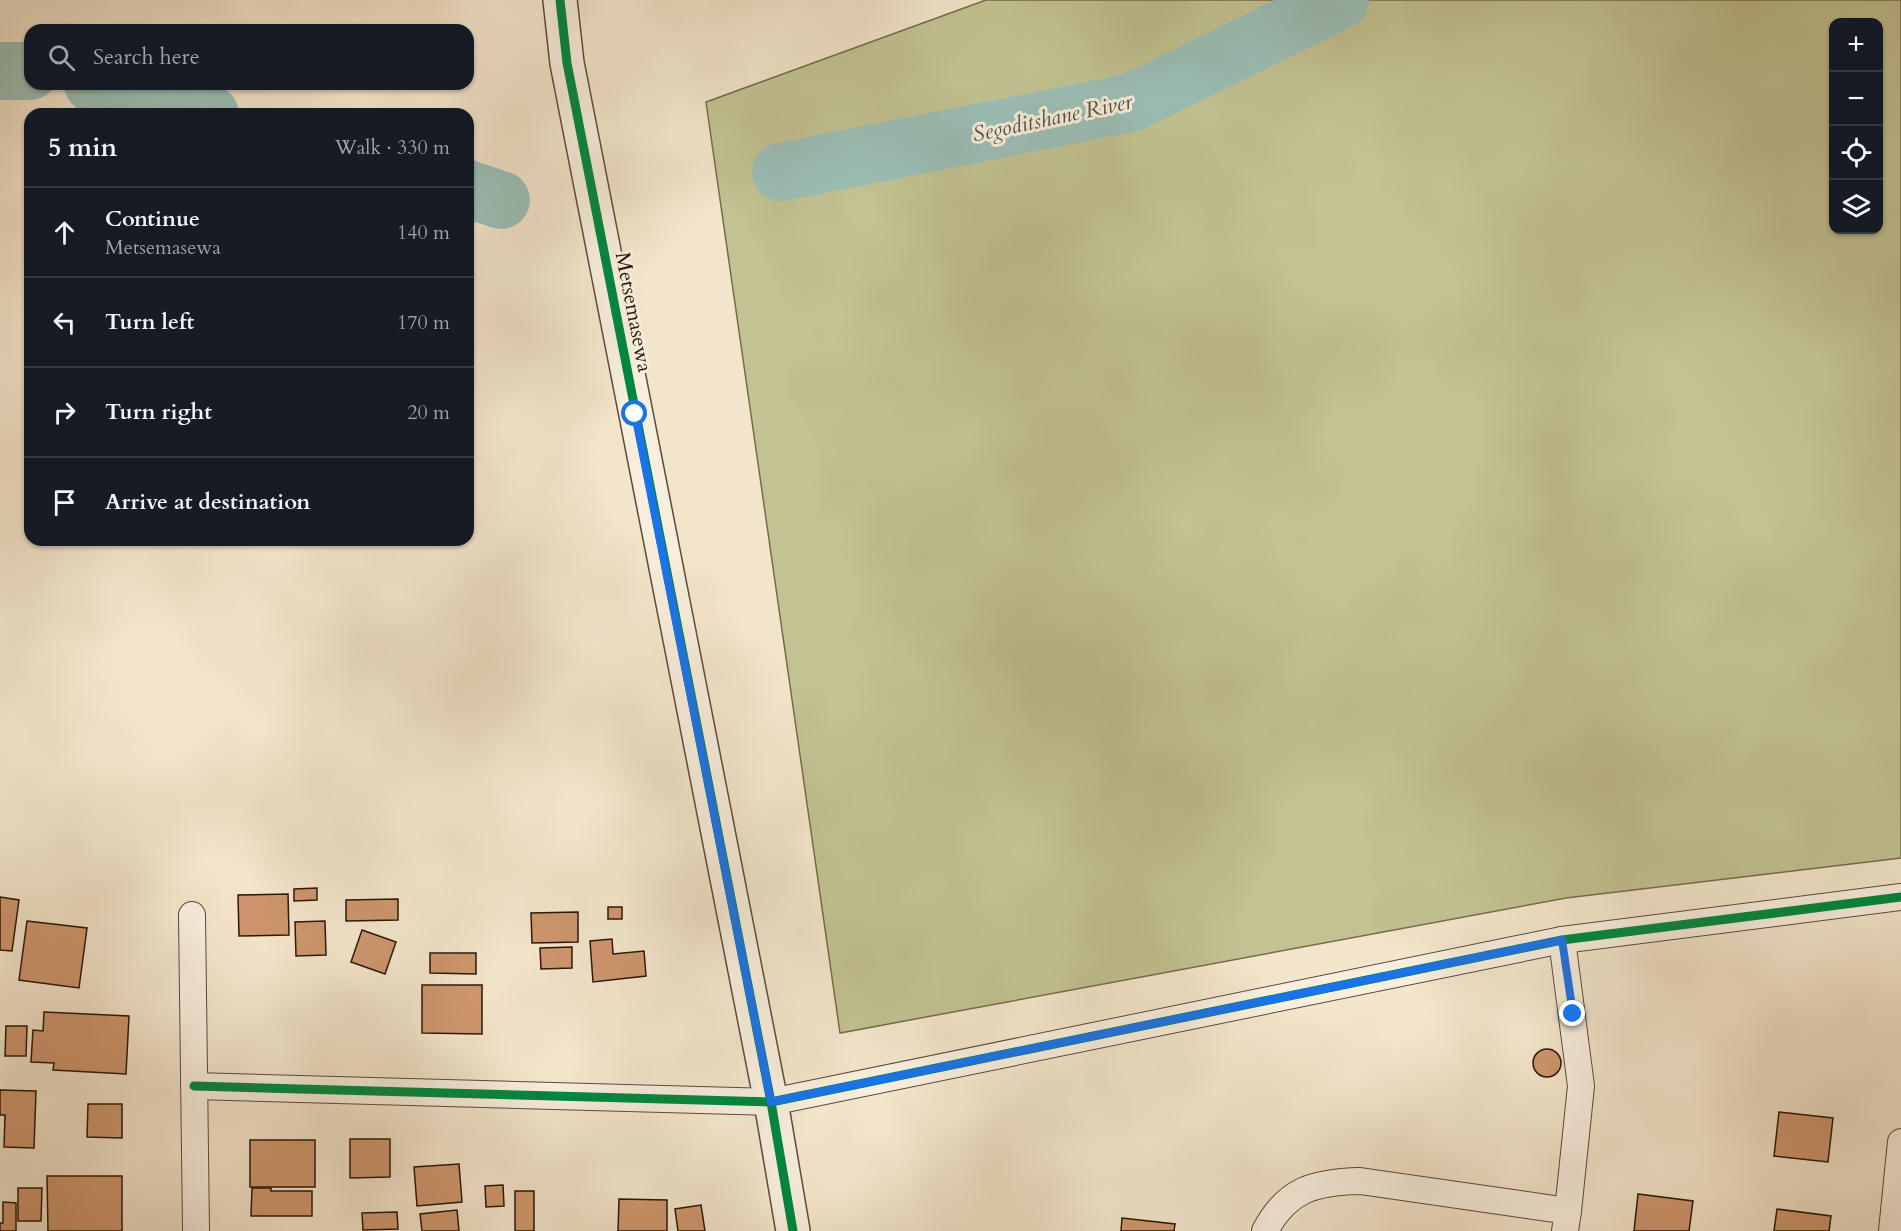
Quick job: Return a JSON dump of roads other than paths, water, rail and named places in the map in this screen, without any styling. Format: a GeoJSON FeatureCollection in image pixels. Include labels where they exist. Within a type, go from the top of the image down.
{"type":"FeatureCollection","features":[{"type":"Feature","properties":{"kind":"street","name":"Metsemasewa"},"geometry":{"type":"LineString","coordinates":[[560,0],[567,63],[771,1102],[793,1231]]}},
{"type":"Feature","properties":{"kind":"street"},"geometry":{"type":"LineString","coordinates":[[194,1086],[771,1102],[1562,940],[1901,897]]}},
{"type":"Feature","properties":{"kind":"street"},"geometry":{"type":"LineString","coordinates":[[192,915],[196,1231]]}},
{"type":"Feature","properties":{"kind":"street"},"geometry":{"type":"LineString","coordinates":[[1265,1231],[1275,1212],[1292,1197],[1312,1186],[1336,1181],[1360,1181],[1566,1221],[1581,1086],[1562,940]]}},
{"type":"Feature","properties":{"kind":"street"},"geometry":{"type":"LineString","coordinates":[[1892,1231],[1901,1142]]}},
{"type":"Feature","properties":{"kind":"waterway","name":"Segoditshane River"},"geometry":{"type":"LineString","coordinates":[[781,172],[1130,103],[1340,0]]}},
{"type":"Feature","properties":{"kind":"waterway","name":"Segoditshane River"},"geometry":{"type":"LineString","coordinates":[[0,71],[24,71]]}},
{"type":"Feature","properties":{"kind":"waterway","name":"Segoditshane River"},"geometry":{"type":"LineString","coordinates":[[116,90],[187,108]]}},
{"type":"Feature","properties":{"kind":"waterway","name":"Segoditshane River"},"geometry":{"type":"LineString","coordinates":[[474,191],[501,200]]}}]}
